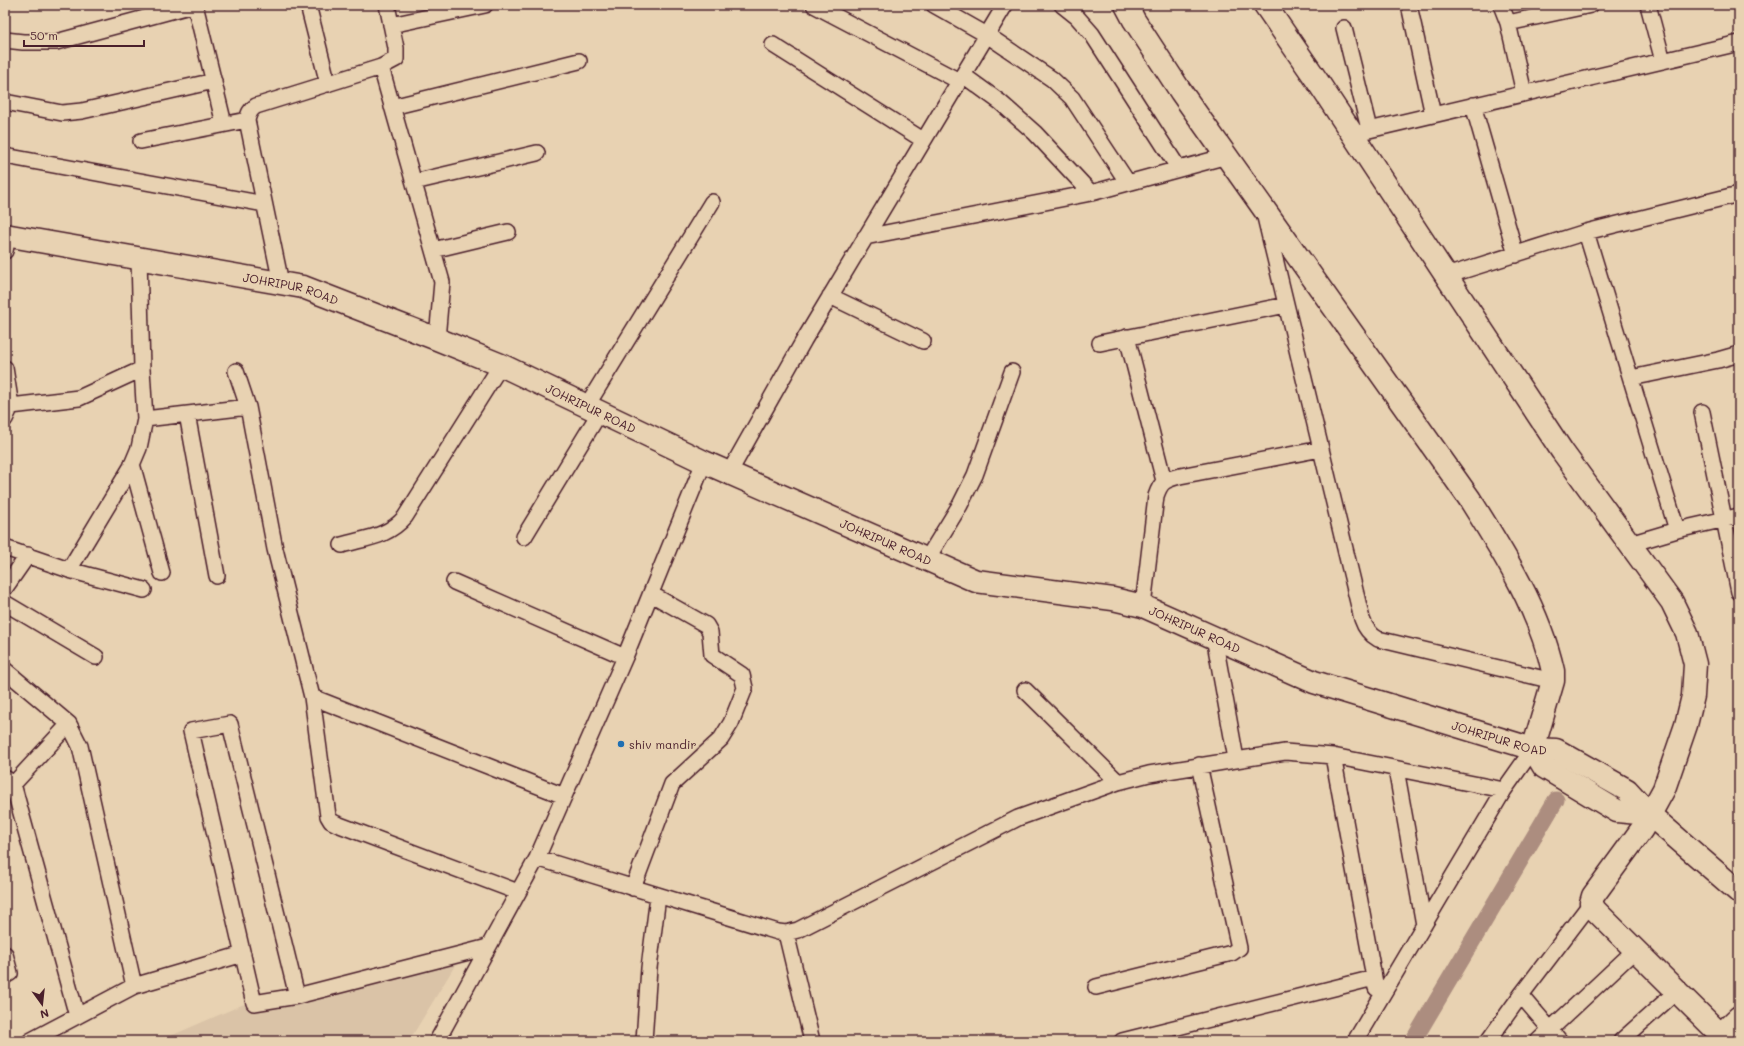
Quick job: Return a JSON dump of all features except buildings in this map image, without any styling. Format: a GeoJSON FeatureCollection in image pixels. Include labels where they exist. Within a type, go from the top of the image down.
{"type":"FeatureCollection","features":[{"type":"Feature","properties":{"kind":"street"},"geometry":{"type":"LineString","coordinates":[[5,40],[56,42],[194,5],[224,124]]}},
{"type":"Feature","properties":{"kind":"street"},"geometry":{"type":"LineString","coordinates":[[308,5],[328,84]]}},
{"type":"Feature","properties":{"kind":"street"},"geometry":{"type":"LineString","coordinates":[[281,283],[247,120],[250,110],[256,106],[381,66],[396,58],[396,48],[388,5]]}},
{"type":"Feature","properties":{"kind":"street"},"geometry":{"type":"LineString","coordinates":[[392,24],[485,5]]}},
{"type":"Feature","properties":{"kind":"street"},"geometry":{"type":"LineString","coordinates":[[814,5],[961,78],[1000,102],[1035,133],[1091,193]]}},
{"type":"Feature","properties":{"kind":"street"},"geometry":{"type":"LineString","coordinates":[[934,5],[987,35],[1052,79],[1072,98],[1128,183]]}},
{"type":"Feature","properties":{"kind":"street"},"geometry":{"type":"LineString","coordinates":[[729,473],[830,296],[1005,5]]}},
{"type":"Feature","properties":{"kind":"street"},"geometry":{"type":"LineString","coordinates":[[1062,5],[1077,17],[1092,34],[1179,169]]}},
{"type":"Feature","properties":{"kind":"street"},"geometry":{"type":"LineString","coordinates":[[1126,5],[1134,20],[1181,92],[1262,204],[1469,498],[1502,550],[1532,610],[1551,662],[1553,681],[1532,749],[1504,790],[1355,1041]]}},
{"type":"Feature","properties":{"kind":"street"},"geometry":{"type":"LineString","coordinates":[[1264,5],[1361,132],[1446,276],[1562,451],[1672,602],[1686,633],[1695,664],[1693,696],[1686,724],[1664,789],[1634,841],[1593,896],[1591,903],[1488,1041]]}},
{"type":"Feature","properties":{"kind":"street"},"geometry":{"type":"LineString","coordinates":[[1409,5],[1433,115]]}},
{"type":"Feature","properties":{"kind":"street"},"geometry":{"type":"LineString","coordinates":[[1502,5],[1508,23],[1524,93]]}},
{"type":"Feature","properties":{"kind":"street"},"geometry":{"type":"LineString","coordinates":[[1508,23],[1591,5]]}},
{"type":"Feature","properties":{"kind":"street"},"geometry":{"type":"LineString","coordinates":[[1648,5],[1663,61]]}},
{"type":"Feature","properties":{"kind":"street"},"geometry":{"type":"LineString","coordinates":[[1344,28],[1361,132]]}},
{"type":"Feature","properties":{"kind":"street"},"geometry":{"type":"LineString","coordinates":[[1361,132],[1739,43]]}},
{"type":"Feature","properties":{"kind":"street"},"geometry":{"type":"LineString","coordinates":[[773,45],[924,140]]}},
{"type":"Feature","properties":{"kind":"street"},"geometry":{"type":"LineString","coordinates":[[392,107],[580,61]]}},
{"type":"Feature","properties":{"kind":"street"},"geometry":{"type":"LineString","coordinates":[[381,66],[442,282],[437,339]]}},
{"type":"Feature","properties":{"kind":"street"},"geometry":{"type":"LineString","coordinates":[[5,102],[62,113],[82,111],[214,81]]}},
{"type":"Feature","properties":{"kind":"street"},"geometry":{"type":"LineString","coordinates":[[1473,105],[1516,255]]}},
{"type":"Feature","properties":{"kind":"street"},"geometry":{"type":"LineString","coordinates":[[141,141],[247,120]]}},
{"type":"Feature","properties":{"kind":"street"},"geometry":{"type":"LineString","coordinates":[[414,182],[537,153]]}},
{"type":"Feature","properties":{"kind":"street"},"geometry":{"type":"LineString","coordinates":[[5,156],[264,204]]}},
{"type":"Feature","properties":{"kind":"street"},"geometry":{"type":"LineString","coordinates":[[865,237],[1091,193],[1227,156]]}},
{"type":"Feature","properties":{"kind":"street"},"geometry":{"type":"LineString","coordinates":[[1446,276],[1586,232],[1739,194]]}},
{"type":"Feature","properties":{"kind":"street"},"geometry":{"type":"LineString","coordinates":[[524,537],[593,410],[712,202]]}},
{"type":"Feature","properties":{"kind":"street"},"geometry":{"type":"LineString","coordinates":[[1262,204],[1362,619],[1371,635],[1378,639],[1553,681]]}},
{"type":"Feature","properties":{"kind":"street"},"geometry":{"type":"LineString","coordinates":[[433,250],[508,232]]}},
{"type":"Feature","properties":{"kind":"street"},"geometry":{"type":"LineString","coordinates":[[1586,232],[1677,530]]}},
{"type":"Feature","properties":{"kind":"street","name":"JOHRIPUR ROAD"},"geometry":{"type":"LineString","coordinates":[[6,240],[139,258],[303,287],[437,339],[501,366],[704,462],[976,581],[1113,599],[1143,606],[1314,682],[1532,749]]}},
{"type":"Feature","properties":{"kind":"street"},"geometry":{"type":"LineString","coordinates":[[70,570],[132,464],[139,448],[145,419],[139,258]]}},
{"type":"Feature","properties":{"kind":"street"},"geometry":{"type":"LineString","coordinates":[[830,296],[923,341]]}},
{"type":"Feature","properties":{"kind":"street"},"geometry":{"type":"LineString","coordinates":[[1100,343],[1286,305]]}},
{"type":"Feature","properties":{"kind":"street"},"geometry":{"type":"LineString","coordinates":[[1127,337],[1164,481]]}},
{"type":"Feature","properties":{"kind":"street"},"geometry":{"type":"LineString","coordinates":[[1631,378],[1718,360],[1739,354]]}},
{"type":"Feature","properties":{"kind":"street"},"geometry":{"type":"LineString","coordinates":[[342,545],[381,534],[397,526],[405,517],[501,366]]}},
{"type":"Feature","properties":{"kind":"street"},"geometry":{"type":"LineString","coordinates":[[5,368],[8,412],[79,398],[142,369]]}},
{"type":"Feature","properties":{"kind":"street"},"geometry":{"type":"LineString","coordinates":[[236,371],[248,407],[275,549],[312,698],[326,811],[331,821],[518,892]]}},
{"type":"Feature","properties":{"kind":"street"},"geometry":{"type":"LineString","coordinates":[[927,559],[960,506],[975,475],[1012,372]]}},
{"type":"Feature","properties":{"kind":"street"},"geometry":{"type":"LineString","coordinates":[[145,419],[248,407]]}},
{"type":"Feature","properties":{"kind":"street"},"geometry":{"type":"LineString","coordinates":[[1702,412],[1732,517],[1739,592]]}},
{"type":"Feature","properties":{"kind":"street"},"geometry":{"type":"LineString","coordinates":[[187,414],[217,576]]}},
{"type":"Feature","properties":{"kind":"street"},"geometry":{"type":"LineString","coordinates":[[1143,606],[1156,496],[1164,481],[1180,476],[1321,450]]}},
{"type":"Feature","properties":{"kind":"street"},"geometry":{"type":"LineString","coordinates":[[437,1041],[537,858],[625,657],[704,462]]}},
{"type":"Feature","properties":{"kind":"street"},"geometry":{"type":"LineString","coordinates":[[132,464],[162,573]]}},
{"type":"Feature","properties":{"kind":"street"},"geometry":{"type":"LineString","coordinates":[[1630,544],[1677,530],[1732,517]]}},
{"type":"Feature","properties":{"kind":"street"},"geometry":{"type":"LineString","coordinates":[[5,548],[70,570],[144,590]]}},
{"type":"Feature","properties":{"kind":"street"},"geometry":{"type":"LineString","coordinates":[[5,588],[28,555]]}},
{"type":"Feature","properties":{"kind":"street"},"geometry":{"type":"LineString","coordinates":[[454,582],[625,657]]}},
{"type":"Feature","properties":{"kind":"street"},"geometry":{"type":"LineString","coordinates":[[633,888],[672,784],[721,739],[731,723],[745,688],[742,675],[712,655],[710,632],[706,625],[651,594]]}},
{"type":"Feature","properties":{"kind":"street"},"geometry":{"type":"LineString","coordinates":[[5,603],[96,656]]}},
{"type":"Feature","properties":{"kind":"street"},"geometry":{"type":"LineString","coordinates":[[1214,637],[1236,759]]}},
{"type":"Feature","properties":{"kind":"street"},"geometry":{"type":"LineString","coordinates":[[5,670],[69,724],[80,746],[134,986]]}},
{"type":"Feature","properties":{"kind":"street"},"geometry":{"type":"LineString","coordinates":[[1025,690],[1118,782]]}},
{"type":"Feature","properties":{"kind":"street"},"geometry":{"type":"LineString","coordinates":[[312,698],[564,796]]}},
{"type":"Feature","properties":{"kind":"street"},"geometry":{"type":"LineString","coordinates":[[69,724],[8,785],[77,1016]]}},
{"type":"Feature","properties":{"kind":"street"},"geometry":{"type":"LineString","coordinates":[[297,996],[230,724],[191,731],[254,1003],[297,996],[488,948]]}},
{"type":"Feature","properties":{"kind":"street"},"geometry":{"type":"LineString","coordinates":[[1532,749],[1550,759],[1617,811],[1649,814]]}},
{"type":"Feature","properties":{"kind":"street"},"geometry":{"type":"LineString","coordinates":[[537,858],[658,896],[778,932],[786,933],[805,926],[1018,818],[1118,782],[1149,774],[1285,752],[1333,756],[1504,790]]}},
{"type":"Feature","properties":{"kind":"street"},"geometry":{"type":"LineString","coordinates":[[1333,756],[1378,1002]]}},
{"type":"Feature","properties":{"kind":"street","name":"JOHRIPUR ROAD"},"geometry":{"type":"LineString","coordinates":[[1550,759],[1627,790],[1649,814],[1739,892]]}},
{"type":"Feature","properties":{"kind":"street"},"geometry":{"type":"LineString","coordinates":[[1096,987],[1232,953],[1239,948],[1199,765]]}},
{"type":"Feature","properties":{"kind":"street"},"geometry":{"type":"LineString","coordinates":[[1396,769],[1424,925]]}},
{"type":"Feature","properties":{"kind":"street"},"geometry":{"type":"LineString","coordinates":[[644,1041],[649,968],[658,896]]}},
{"type":"Feature","properties":{"kind":"street"},"geometry":{"type":"LineString","coordinates":[[1591,903],[1595,910],[1677,991],[1720,1039],[1739,1018]]}},
{"type":"Feature","properties":{"kind":"street"},"geometry":{"type":"LineString","coordinates":[[786,933],[812,1041]]}},
{"type":"Feature","properties":{"kind":"street"},"geometry":{"type":"LineString","coordinates":[[1538,1041],[1549,1029],[1635,950]]}},
{"type":"Feature","properties":{"kind":"street"},"geometry":{"type":"LineString","coordinates":[[5,954],[10,973],[5,976]]}},
{"type":"Feature","properties":{"kind":"street"},"geometry":{"type":"LineString","coordinates":[[30,1041],[134,986],[242,954]]}},
{"type":"Feature","properties":{"kind":"street"},"geometry":{"type":"LineString","coordinates":[[1122,1041],[1164,1036],[1374,978]]}},
{"type":"Feature","properties":{"kind":"street"},"geometry":{"type":"LineString","coordinates":[[1621,1041],[1677,991]]}},
{"type":"Feature","properties":{"kind":"street"},"geometry":{"type":"LineString","coordinates":[[1521,995],[1560,1041]]}},
{"type":"Feature","properties":{"kind":"shaded area"},"geometry":{"type":"Polygon","coordinates":[[[465,949],[409,1041],[159,1041],[251,1001],[465,949]]]}},
{"type":"Feature","properties":{"kind":"waterway"},"geometry":{"type":"LineString","coordinates":[[1413,1041],[1556,800]]}},
{"type":"Feature","properties":{"kind":"place","name":"shiv mandir"},"geometry":{"type":"Point","coordinates":[621,744]}}]}
